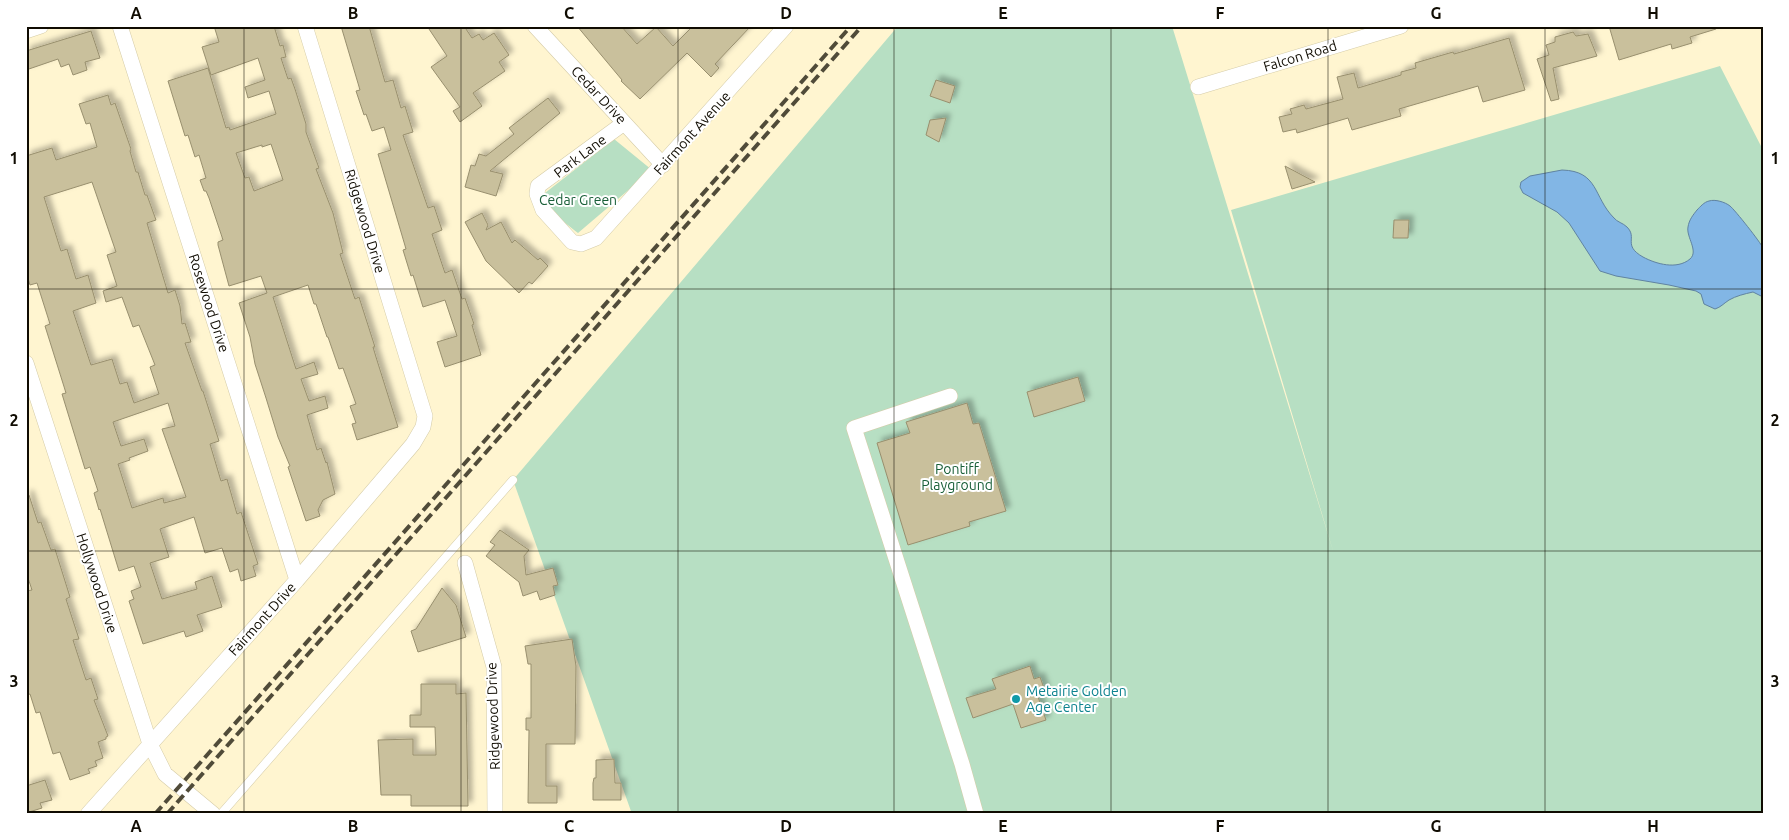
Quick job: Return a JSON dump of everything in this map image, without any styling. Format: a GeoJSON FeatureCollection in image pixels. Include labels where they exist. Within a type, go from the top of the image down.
{"type":"FeatureCollection","features":[{"type":"Feature","properties":{"kind":"street"},"geometry":{"type":"LineString","coordinates":[[26,31],[41,26]]}},
{"type":"Feature","properties":{"kind":"street","name":"Rosewood Drive"},"geometry":{"type":"LineString","coordinates":[[120,26],[297,580]]}},
{"type":"Feature","properties":{"kind":"street","name":"Ridgewood Drive"},"geometry":{"type":"LineString","coordinates":[[305,26],[425,416]]}},
{"type":"Feature","properties":{"kind":"street","name":"Cedar Drive"},"geometry":{"type":"LineString","coordinates":[[535,26],[663,165]]}},
{"type":"Feature","properties":{"kind":"street","name":"Fairmont Avenue"},"geometry":{"type":"LineString","coordinates":[[596,238],[786,26]]}},
{"type":"Feature","properties":{"kind":"street","name":"Falcon Road"},"geometry":{"type":"LineString","coordinates":[[1198,87],[1402,26]]}},
{"type":"Feature","properties":{"kind":"street","name":"Park Lane"},"geometry":{"type":"LineString","coordinates":[[596,238],[582,244],[572,242],[543,210],[536,194],[538,186],[624,123]]}},
{"type":"Feature","properties":{"kind":"street","name":"Hollywood Drive"},"geometry":{"type":"LineString","coordinates":[[26,363],[150,744],[165,774],[213,814]]}},
{"type":"Feature","properties":{"kind":"street"},"geometry":{"type":"LineString","coordinates":[[950,396],[854,428],[976,814]]}},
{"type":"Feature","properties":{"kind":"street","name":"Fairmont Drive"},"geometry":{"type":"LineString","coordinates":[[88,814],[297,580],[413,444],[423,427],[425,416]]}},
{"type":"Feature","properties":{"kind":"street","name":"Ridgewood Drive"},"geometry":{"type":"LineString","coordinates":[[465,562],[494,668],[495,814]]}},
{"type":"Feature","properties":{"kind":"lane"},"geometry":{"type":"LineString","coordinates":[[221,814],[514,480]]}},
{"type":"Feature","properties":{"kind":"green space","name":"Pontiff Playground"},"geometry":{"type":"Polygon","coordinates":[[[898,26],[1172,26],[1334,554],[1231,210],[1720,66],[1763,150],[1763,814],[632,814],[513,480],[898,26]]]}},
{"type":"Feature","properties":{"kind":"green space","name":"Cedar Green"},"geometry":{"type":"Polygon","coordinates":[[[614,139],[652,170],[578,233],[553,211],[545,193],[614,139]]]}},
{"type":"Feature","properties":{"kind":"water"},"geometry":{"type":"Polygon","coordinates":[[[1562,170],[1574,171],[1589,180],[1607,210],[1630,231],[1633,249],[1643,257],[1660,264],[1679,264],[1690,259],[1693,248],[1688,231],[1689,222],[1702,205],[1714,200],[1728,205],[1763,248],[1763,297],[1753,292],[1737,296],[1715,309],[1704,304],[1701,294],[1696,291],[1616,276],[1600,271],[1569,223],[1557,212],[1523,193],[1520,187],[1521,182],[1530,176],[1562,170]]]}},
{"type":"Feature","properties":{"kind":"building"},"geometry":{"type":"Polygon","coordinates":[[[214,26],[274,26],[280,46],[283,45],[286,57],[281,58],[288,79],[291,78],[295,89],[306,124],[306,132],[319,168],[316,169],[333,213],[343,253],[340,254],[355,299],[359,297],[398,427],[357,440],[352,424],[356,423],[350,406],[356,404],[343,368],[339,369],[308,285],[273,297],[296,369],[314,362],[318,374],[301,379],[309,401],[325,396],[328,408],[307,415],[317,450],[321,448],[327,462],[335,494],[323,500],[318,510],[320,516],[306,521],[288,467],[290,466],[278,437],[255,364],[250,337],[239,303],[267,293],[261,276],[229,286],[218,245],[218,242],[223,240],[209,198],[200,180],[206,178],[199,155],[195,157],[188,135],[185,136],[168,81],[208,68],[226,128],[229,127],[230,130],[276,114],[269,91],[248,98],[245,87],[265,80],[258,58],[211,75],[202,47],[219,42],[214,26]],[[271,144],[236,153],[245,178],[249,177],[254,191],[283,180],[271,144]]]}},
{"type":"Feature","properties":{"kind":"building"},"geometry":{"type":"Polygon","coordinates":[[[341,26],[369,26],[385,82],[393,80],[401,108],[405,106],[413,132],[403,135],[428,208],[434,206],[442,230],[432,234],[445,273],[452,270],[462,299],[465,298],[474,324],[472,325],[481,355],[445,367],[437,342],[457,336],[445,300],[423,307],[413,275],[411,276],[403,250],[406,249],[378,154],[391,150],[384,127],[372,131],[366,114],[364,115],[356,91],[360,90],[341,26]]]}},
{"type":"Feature","properties":{"kind":"building"},"geometry":{"type":"Polygon","coordinates":[[[427,26],[464,26],[472,38],[479,34],[483,40],[494,33],[509,55],[499,62],[505,71],[473,93],[482,106],[460,122],[453,111],[460,107],[431,67],[447,56],[427,26]]]}},
{"type":"Feature","properties":{"kind":"building"},"geometry":{"type":"Polygon","coordinates":[[[577,26],[621,26],[637,44],[656,27],[673,46],[693,26],[751,26],[715,64],[719,68],[711,77],[687,53],[640,99],[621,81],[577,26]]]}},
{"type":"Feature","properties":{"kind":"building"},"geometry":{"type":"Polygon","coordinates":[[[1609,26],[1716,26],[1716,29],[1690,37],[1692,43],[1672,49],[1671,44],[1619,60],[1609,26]]]}},
{"type":"Feature","properties":{"kind":"building"},"geometry":{"type":"Polygon","coordinates":[[[91,31],[100,58],[85,62],[87,70],[73,75],[69,64],[61,67],[58,59],[26,70],[26,51],[91,31]]]}},
{"type":"Feature","properties":{"kind":"building"},"geometry":{"type":"Polygon","coordinates":[[[1573,32],[1576,36],[1588,34],[1597,56],[1553,68],[1559,99],[1551,101],[1537,59],[1549,55],[1546,45],[1555,42],[1555,37],[1573,32]]]}},
{"type":"Feature","properties":{"kind":"building"},"geometry":{"type":"Polygon","coordinates":[[[1509,38],[1525,90],[1483,102],[1478,86],[1399,109],[1401,116],[1352,130],[1348,118],[1297,133],[1296,129],[1283,132],[1279,117],[1292,114],[1290,109],[1304,105],[1306,109],[1343,99],[1337,77],[1354,73],[1358,88],[1401,75],[1401,72],[1416,68],[1415,63],[1509,38]]]}},
{"type":"Feature","properties":{"kind":"building"},"geometry":{"type":"Polygon","coordinates":[[[936,80],[955,86],[950,103],[930,96],[936,80]]]}},
{"type":"Feature","properties":{"kind":"building"},"geometry":{"type":"Polygon","coordinates":[[[108,95],[111,105],[115,103],[131,149],[136,172],[138,172],[145,195],[147,195],[156,220],[147,223],[168,293],[175,290],[180,306],[182,324],[185,323],[191,342],[185,343],[219,441],[210,444],[221,481],[227,479],[237,514],[241,512],[258,564],[253,566],[256,576],[241,581],[238,569],[230,572],[222,548],[205,553],[194,517],[160,529],[169,557],[150,563],[162,599],[197,589],[195,582],[212,576],[222,607],[197,615],[203,631],[186,637],[184,631],[143,644],[129,601],[134,599],[131,591],[141,587],[134,566],[119,571],[94,493],[98,491],[90,467],[85,469],[62,394],[66,393],[45,326],[50,324],[37,283],[30,285],[26,272],[26,156],[52,148],[56,160],[97,147],[90,123],[86,124],[79,104],[108,95]],[[92,182],[44,197],[61,251],[67,249],[76,279],[88,275],[96,303],[73,311],[91,365],[112,359],[120,384],[127,382],[134,403],[159,394],[150,367],[155,365],[139,325],[133,327],[122,297],[106,302],[103,291],[117,286],[107,255],[116,252],[92,182]],[[168,403],[113,422],[121,446],[144,439],[148,451],[118,464],[132,508],[163,498],[164,503],[186,497],[162,429],[175,426],[168,403]]]}},
{"type":"Feature","properties":{"kind":"building"},"geometry":{"type":"Polygon","coordinates":[[[548,98],[560,113],[490,171],[503,174],[496,196],[465,187],[471,165],[475,166],[479,154],[486,156],[514,134],[509,128],[548,98]]]}},
{"type":"Feature","properties":{"kind":"building"},"geometry":{"type":"Polygon","coordinates":[[[946,118],[939,142],[926,135],[930,120],[946,118]]]}},
{"type":"Feature","properties":{"kind":"building"},"geometry":{"type":"Polygon","coordinates":[[[1285,166],[1315,182],[1292,189],[1285,166]]]}},
{"type":"Feature","properties":{"kind":"building"},"geometry":{"type":"Polygon","coordinates":[[[482,213],[488,225],[486,230],[501,222],[512,243],[515,240],[548,266],[532,284],[529,282],[519,293],[486,261],[465,222],[482,213]]]}},
{"type":"Feature","properties":{"kind":"building"},"geometry":{"type":"Polygon","coordinates":[[[1394,220],[1409,220],[1408,238],[1393,238],[1394,220]]]}},
{"type":"Feature","properties":{"kind":"building"},"geometry":{"type":"Polygon","coordinates":[[[1078,377],[1085,401],[1034,417],[1027,392],[1078,377]]]}},
{"type":"Feature","properties":{"kind":"building"},"geometry":{"type":"Polygon","coordinates":[[[967,403],[973,424],[979,423],[1006,511],[969,522],[970,526],[908,545],[877,443],[910,433],[906,422],[967,403]]]}},
{"type":"Feature","properties":{"kind":"building"},"geometry":{"type":"Polygon","coordinates":[[[26,495],[29,495],[38,523],[41,522],[51,550],[55,549],[70,597],[66,599],[79,639],[73,640],[86,680],[91,678],[98,699],[94,700],[108,736],[106,739],[98,742],[103,758],[95,761],[97,766],[88,769],[90,773],[70,780],[60,752],[53,754],[40,712],[36,713],[30,694],[26,695],[26,591],[32,590],[26,572],[26,495]]]}},
{"type":"Feature","properties":{"kind":"building"},"geometry":{"type":"Polygon","coordinates":[[[500,530],[529,550],[524,556],[526,575],[553,568],[558,585],[553,586],[555,595],[540,600],[537,591],[523,596],[519,582],[486,556],[495,545],[490,542],[500,530]]]}},
{"type":"Feature","properties":{"kind":"building"},"geometry":{"type":"Polygon","coordinates":[[[442,588],[456,605],[466,637],[418,652],[411,631],[416,629],[442,588]]]}},
{"type":"Feature","properties":{"kind":"building"},"geometry":{"type":"Polygon","coordinates":[[[572,639],[576,666],[575,744],[546,744],[546,786],[557,786],[557,803],[528,803],[529,730],[526,730],[526,718],[531,718],[531,664],[528,664],[525,646],[572,639]]]}},
{"type":"Feature","properties":{"kind":"building","name":"Metairie Golden Age Center"},"geometry":{"type":"Polygon","coordinates":[[[1030,666],[1034,679],[1040,677],[1045,691],[1037,694],[1046,720],[1021,728],[1013,704],[973,718],[966,698],[996,689],[992,679],[1030,666]]]}},
{"type":"Feature","properties":{"kind":"building"},"geometry":{"type":"Polygon","coordinates":[[[421,684],[456,684],[456,694],[466,693],[468,806],[411,806],[411,795],[381,795],[378,740],[413,739],[413,755],[436,755],[435,727],[410,727],[410,715],[421,715],[421,684]]]}},
{"type":"Feature","properties":{"kind":"building"},"geometry":{"type":"Polygon","coordinates":[[[614,759],[615,783],[621,783],[621,800],[593,800],[596,760],[614,759]]]}},
{"type":"Feature","properties":{"kind":"building"},"geometry":{"type":"Polygon","coordinates":[[[45,780],[52,800],[40,803],[42,808],[26,813],[26,786],[45,780]]]}},
{"type":"Feature","properties":{"kind":"railway"},"geometry":{"type":"LineString","coordinates":[[155,814],[851,26]]}},
{"type":"Feature","properties":{"kind":"railway"},"geometry":{"type":"LineString","coordinates":[[167,814],[862,26]]}},
{"type":"Feature","properties":{"kind":"place","name":"Metairie Golden Age Center"},"geometry":{"type":"Point","coordinates":[1016,699]}}]}
